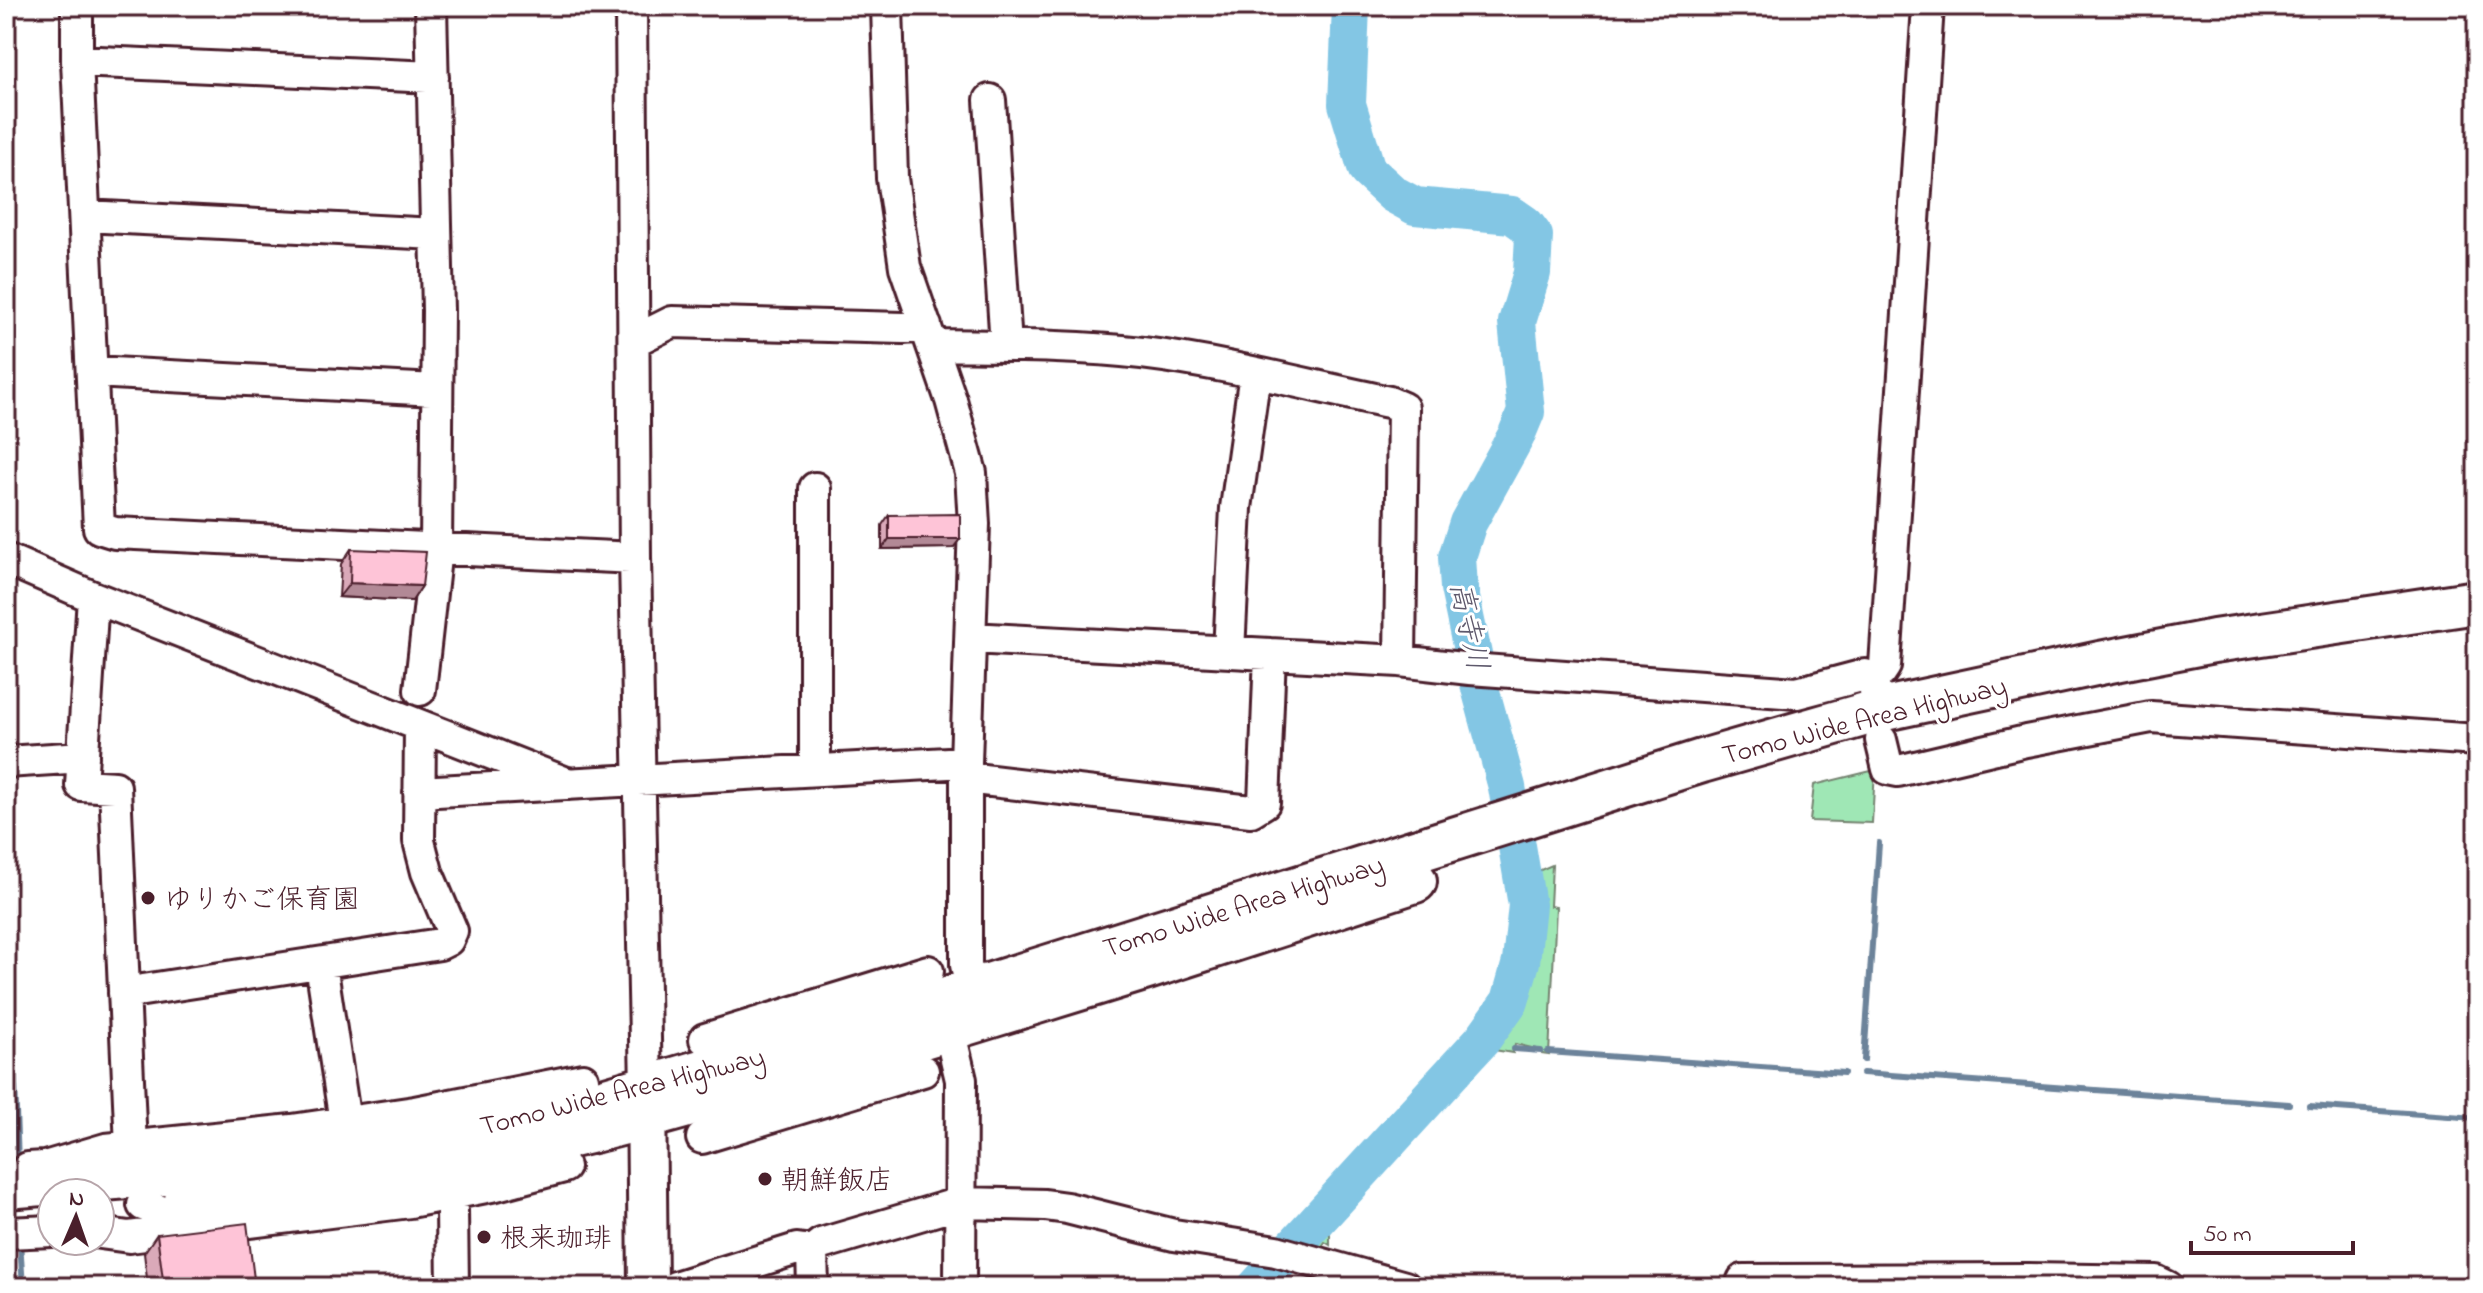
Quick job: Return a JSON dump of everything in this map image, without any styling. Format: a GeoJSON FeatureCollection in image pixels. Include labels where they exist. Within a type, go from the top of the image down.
{"type":"FeatureCollection","features":[{"type":"Feature","properties":{"kind":"highway","name":"Tomo Wide Area Highway"},"geometry":{"type":"LineString","coordinates":[[646,1103],[691,1105],[704,1121],[888,1048],[933,1002],[1147,968],[1516,834],[1716,757],[1878,709],[2214,641],[2477,602]]}},
{"type":"Feature","properties":{"kind":"highway","name":"Tomo Wide Area Highway"},"geometry":{"type":"LineString","coordinates":[[1878,709],[1993,713],[2216,667],[2477,631]]}},
{"type":"Feature","properties":{"kind":"highway","name":"Tomo Wide Area Highway"},"geometry":{"type":"LineString","coordinates":[[116,1207],[276,1190],[646,1103],[740,1062],[933,1002],[1516,834]]}},
{"type":"Feature","properties":{"kind":"highway","name":"Tomo Wide Area Highway"},"geometry":{"type":"LineString","coordinates":[[116,1187],[176,1173],[246,1164],[350,1152],[450,1148]]}},
{"type":"Feature","properties":{"kind":"highway","name":"Tomo Wide Area Highway"},"geometry":{"type":"LineString","coordinates":[[6,1215],[36,1206]]}},
{"type":"Feature","properties":{"kind":"main road"},"geometry":{"type":"LineString","coordinates":[[646,1103],[648,1287]]}},
{"type":"Feature","properties":{"kind":"street"},"geometry":{"type":"LineString","coordinates":[[77,6],[99,528],[115,533],[635,558]]}},
{"type":"Feature","properties":{"kind":"street"},"geometry":{"type":"LineString","coordinates":[[420,690],[436,549],[436,234],[431,6]]}},
{"type":"Feature","properties":{"kind":"street"},"geometry":{"type":"LineString","coordinates":[[631,6],[635,558],[646,1103]]}},
{"type":"Feature","properties":{"kind":"street"},"geometry":{"type":"LineString","coordinates":[[887,6],[892,178],[905,267],[971,473],[974,524],[966,770],[966,965],[972,990]]}},
{"type":"Feature","properties":{"kind":"street"},"geometry":{"type":"LineString","coordinates":[[1878,709],[1881,672],[1885,666],[1928,6]]}},
{"type":"Feature","properties":{"kind":"street"},"geometry":{"type":"LineString","coordinates":[[77,61],[433,77]]}},
{"type":"Feature","properties":{"kind":"street"},"geometry":{"type":"LineString","coordinates":[[990,100],[1006,346]]}},
{"type":"Feature","properties":{"kind":"street"},"geometry":{"type":"LineString","coordinates":[[85,216],[436,234]]}},
{"type":"Feature","properties":{"kind":"street"},"geometry":{"type":"LineString","coordinates":[[634,341],[672,322],[903,328],[929,335],[1006,346],[1143,353],[1389,402],[1403,408],[1400,661]]}},
{"type":"Feature","properties":{"kind":"street"},"geometry":{"type":"LineString","coordinates":[[93,372],[436,390]]}},
{"type":"Feature","properties":{"kind":"street"},"geometry":{"type":"LineString","coordinates":[[1229,652],[1236,508],[1255,373]]}},
{"type":"Feature","properties":{"kind":"street"},"geometry":{"type":"LineString","coordinates":[[815,488],[815,770]]}},
{"type":"Feature","properties":{"kind":"street"},"geometry":{"type":"LineString","coordinates":[[6,559],[93,597],[569,784]]}},
{"type":"Feature","properties":{"kind":"street"},"geometry":{"type":"LineString","coordinates":[[93,597],[81,785],[115,787],[131,1147]]}},
{"type":"Feature","properties":{"kind":"street"},"geometry":{"type":"LineString","coordinates":[[971,638],[1400,661],[1480,670],[1797,693],[1865,675],[1878,709],[1888,769],[1898,771],[2026,741],[2151,717],[2477,740]]}},
{"type":"Feature","properties":{"kind":"street"},"geometry":{"type":"LineString","coordinates":[[419,792],[815,770],[966,770],[1251,811],[1264,803],[1270,654]]}},
{"type":"Feature","properties":{"kind":"street"},"geometry":{"type":"LineString","coordinates":[[124,993],[321,964],[440,944],[448,940],[452,931],[427,872],[419,841],[420,727]]}},
{"type":"Feature","properties":{"kind":"street"},"geometry":{"type":"LineString","coordinates":[[6,762],[83,757]]}},
{"type":"Feature","properties":{"kind":"street"},"geometry":{"type":"LineString","coordinates":[[321,964],[345,1122]]}},
{"type":"Feature","properties":{"kind":"street"},"geometry":{"type":"LineString","coordinates":[[705,1039],[868,990],[884,997],[898,994],[933,1002],[961,1080],[960,1287]]}},
{"type":"Feature","properties":{"kind":"street"},"geometry":{"type":"LineString","coordinates":[[740,1062],[747,1043],[765,1036],[776,1019]]}},
{"type":"Feature","properties":{"kind":"street"},"geometry":{"type":"LineString","coordinates":[[844,1096],[851,1083],[873,1069],[888,1048]]}},
{"type":"Feature","properties":{"kind":"street"},"geometry":{"type":"LineString","coordinates":[[704,1121],[743,1115],[748,1125],[923,1071]]}},
{"type":"Feature","properties":{"kind":"street"},"geometry":{"type":"LineString","coordinates":[[74,1177],[106,1149],[292,1130],[415,1112],[583,1079]]}},
{"type":"Feature","properties":{"kind":"street"},"geometry":{"type":"LineString","coordinates":[[410,1202],[420,1188],[436,1180],[450,1148],[442,1121],[426,1119],[415,1112]]}},
{"type":"Feature","properties":{"kind":"street"},"geometry":{"type":"LineString","coordinates":[[246,1164],[292,1130]]}},
{"type":"Feature","properties":{"kind":"street"},"geometry":{"type":"LineString","coordinates":[[131,1147],[153,1156],[176,1173]]}},
{"type":"Feature","properties":{"kind":"street"},"geometry":{"type":"LineString","coordinates":[[116,1235],[129,1237],[215,1228],[410,1202],[496,1185],[564,1167]]}},
{"type":"Feature","properties":{"kind":"street"},"geometry":{"type":"LineString","coordinates":[[6,1169],[36,1197]]}},
{"type":"Feature","properties":{"kind":"street"},"geometry":{"type":"LineString","coordinates":[[675,1287],[797,1249],[812,1251],[821,1244],[960,1203],[1020,1203],[1067,1208],[1174,1235],[1287,1254],[1405,1287]]}},
{"type":"Feature","properties":{"kind":"street"},"geometry":{"type":"LineString","coordinates":[[143,1205],[172,1215],[194,1218],[215,1228]]}},
{"type":"Feature","properties":{"kind":"street"},"geometry":{"type":"LineString","coordinates":[[6,1233],[36,1209]]}},
{"type":"Feature","properties":{"kind":"street"},"geometry":{"type":"LineString","coordinates":[[452,1210],[453,1287]]}},
{"type":"Feature","properties":{"kind":"street"},"geometry":{"type":"LineString","coordinates":[[812,1251],[813,1287]]}},
{"type":"Feature","properties":{"kind":"street"},"geometry":{"type":"LineString","coordinates":[[1741,1287],[1743,1280],[2156,1281],[2168,1287]]}},
{"type":"Feature","properties":{"kind":"green space"},"geometry":{"type":"Polygon","coordinates":[[[1875,770],[1872,823],[1810,821],[1814,785],[1875,770]]]}},
{"type":"Feature","properties":{"kind":"green space"},"geometry":{"type":"Polygon","coordinates":[[[1552,865],[1550,906],[1556,907],[1549,1055],[1515,1044],[1513,1053],[1494,1050],[1330,1232],[1330,1245],[1325,1242],[1319,1251],[1308,1246],[1492,1042],[1515,1011],[1526,987],[1532,955],[1534,903],[1531,874],[1552,865]]]}},
{"type":"Feature","properties":{"kind":"building"},"geometry":{"type":"Polygon","coordinates":[[[960,514],[960,539],[889,539],[889,515],[960,514]]]}},
{"type":"Feature","properties":{"kind":"building"},"geometry":{"type":"Polygon","coordinates":[[[351,549],[426,552],[422,586],[350,583],[351,549]]]}},
{"type":"Feature","properties":{"kind":"building"},"geometry":{"type":"Polygon","coordinates":[[[247,1223],[255,1287],[164,1287],[157,1234],[247,1223]]]}},
{"type":"Feature","properties":{"kind":"waterway","name":"高寺川"},"geometry":{"type":"LineString","coordinates":[[1256,1287],[1482,1040],[1510,1001],[1521,962],[1527,905],[1507,787],[1480,688],[1459,588],[1457,557],[1468,523],[1526,412],[1517,322],[1532,273],[1534,236],[1525,224],[1512,215],[1415,206],[1393,194],[1367,170],[1347,104],[1351,6]]}},
{"type":"Feature","properties":{"kind":"waterway"},"geometry":{"type":"LineString","coordinates":[[1864,1060],[1879,843]]}},
{"type":"Feature","properties":{"kind":"waterway"},"geometry":{"type":"LineString","coordinates":[[6,847],[18,1163]]}},
{"type":"Feature","properties":{"kind":"waterway"},"geometry":{"type":"LineString","coordinates":[[1514,1049],[1541,1051]]}},
{"type":"Feature","properties":{"kind":"waterway"},"geometry":{"type":"LineString","coordinates":[[1548,1052],[1844,1073]]}},
{"type":"Feature","properties":{"kind":"waterway"},"geometry":{"type":"LineString","coordinates":[[1863,1073],[2289,1104]]}},
{"type":"Feature","properties":{"kind":"waterway"},"geometry":{"type":"LineString","coordinates":[[2309,1106],[2477,1118]]}},
{"type":"Feature","properties":{"kind":"waterway"},"geometry":{"type":"LineString","coordinates":[[20,1242],[23,1287]]}},
{"type":"Feature","properties":{"kind":"place","name":"ゆりかご保育園"},"geometry":{"type":"Point","coordinates":[148,898]}},
{"type":"Feature","properties":{"kind":"place","name":"朝鮮飯店"},"geometry":{"type":"Point","coordinates":[765,1179]}},
{"type":"Feature","properties":{"kind":"place","name":"根来珈琲"},"geometry":{"type":"Point","coordinates":[484,1237]}}]}
